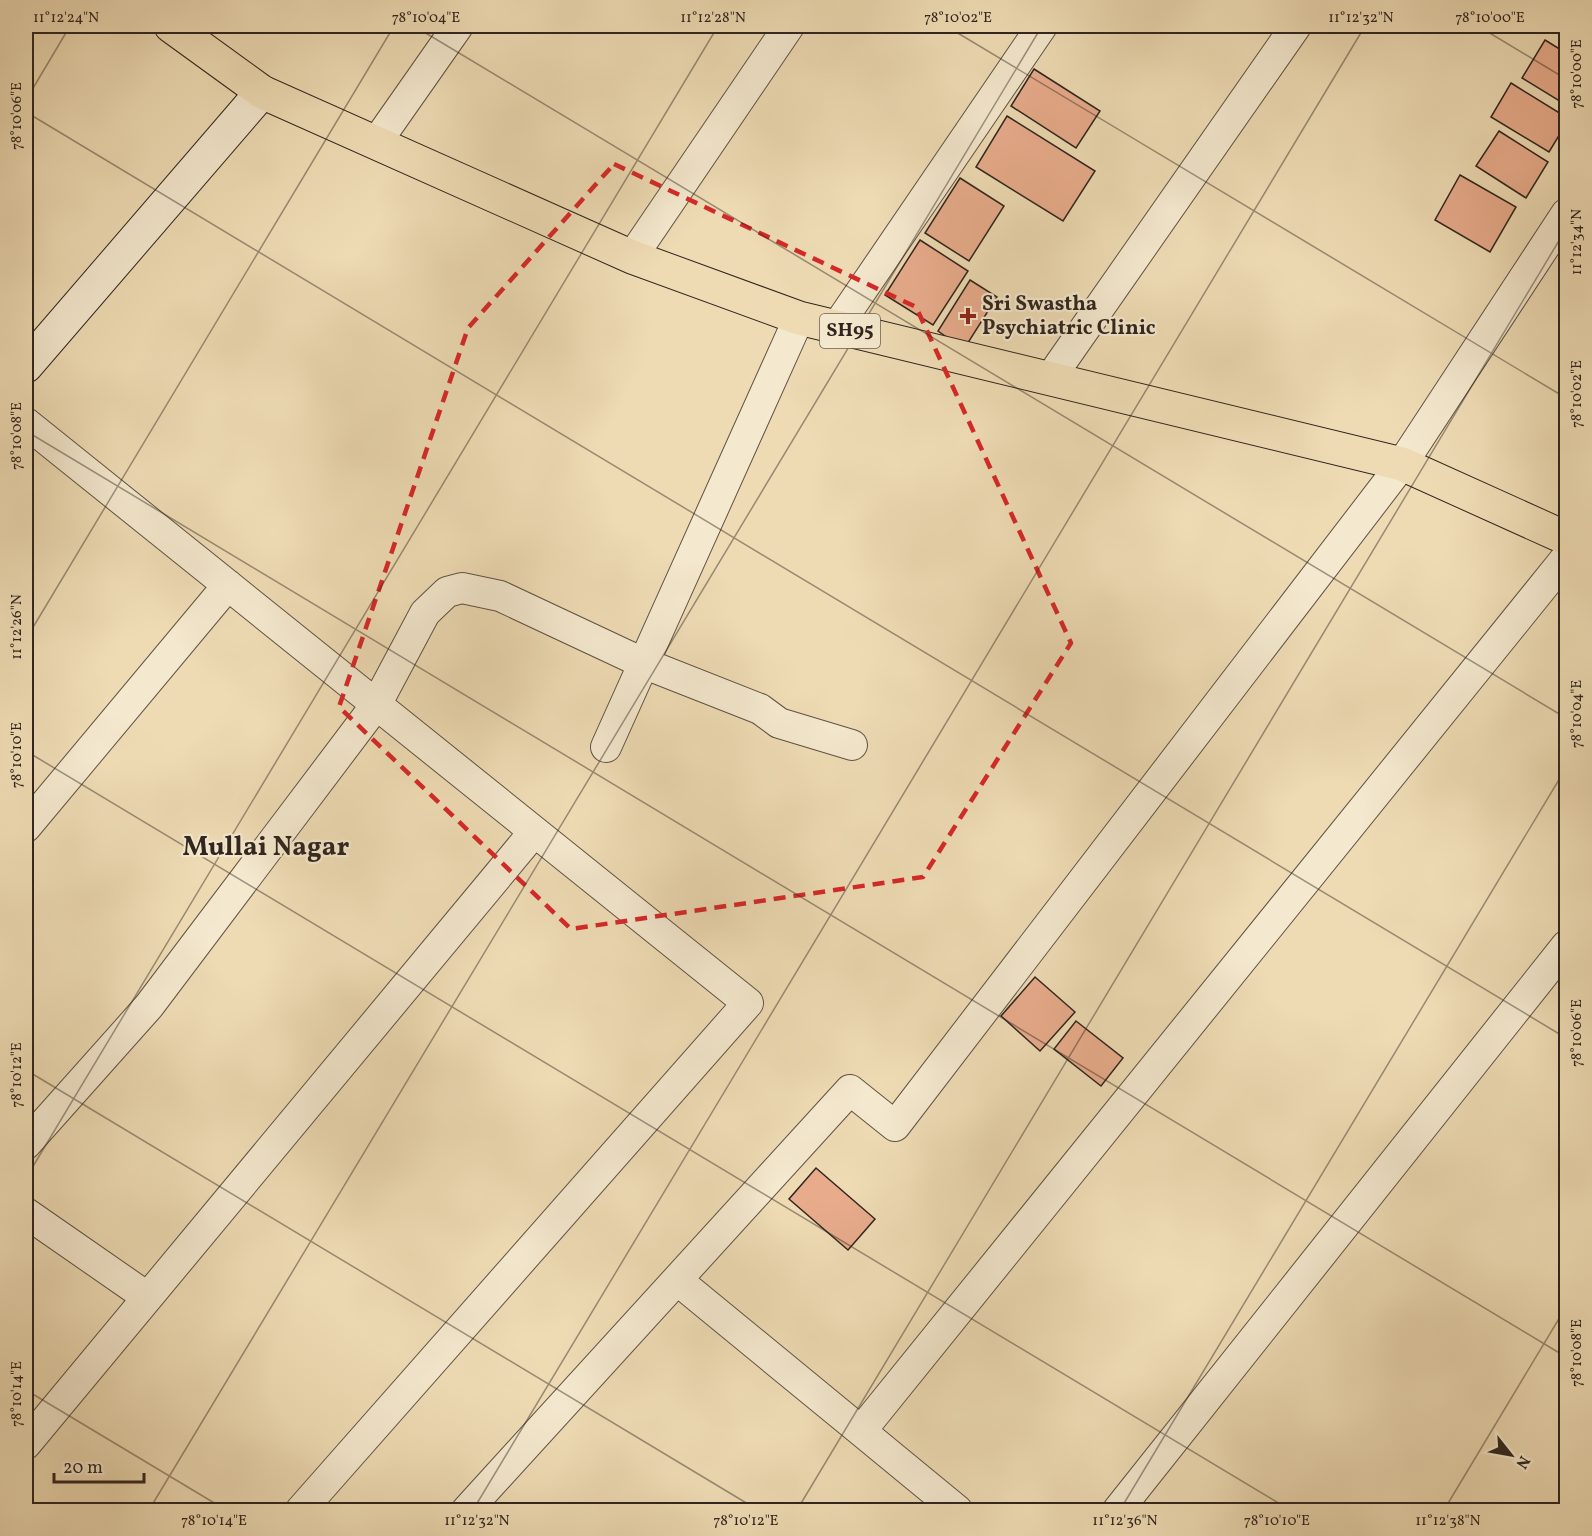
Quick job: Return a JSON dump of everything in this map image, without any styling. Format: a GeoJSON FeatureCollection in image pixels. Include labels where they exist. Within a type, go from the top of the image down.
{"type":"FeatureCollection","features":[{"type":"Feature","properties":{"kind":"main road","name":"SH95"},"geometry":{"type":"LineString","coordinates":[[171,26],[262,92],[632,257],[799,318],[836,328],[1402,464],[1566,538]]}},
{"type":"Feature","properties":{"kind":"street"},"geometry":{"type":"LineString","coordinates":[[376,143],[458,26]]}},
{"type":"Feature","properties":{"kind":"street"},"geometry":{"type":"LineString","coordinates":[[632,257],[789,26]]}},
{"type":"Feature","properties":{"kind":"street"},"geometry":{"type":"LineString","coordinates":[[836,328],[1042,26]]}},
{"type":"Feature","properties":{"kind":"street"},"geometry":{"type":"LineString","coordinates":[[1058,381],[1058,366],[1296,26]]}},
{"type":"Feature","properties":{"kind":"street"},"geometry":{"type":"LineString","coordinates":[[26,366],[262,92]]}},
{"type":"Feature","properties":{"kind":"street"},"geometry":{"type":"LineString","coordinates":[[467,1510],[850,1090],[895,1126],[1402,464],[1566,214]]}},
{"type":"Feature","properties":{"kind":"street"},"geometry":{"type":"LineString","coordinates":[[606,747],[799,318]]}},
{"type":"Feature","properties":{"kind":"street"},"geometry":{"type":"LineString","coordinates":[[26,423],[748,1003],[301,1510]]}},
{"type":"Feature","properties":{"kind":"street"},"geometry":{"type":"LineString","coordinates":[[861,1431],[1566,558]]}},
{"type":"Feature","properties":{"kind":"street"},"geometry":{"type":"LineString","coordinates":[[26,827],[228,585]]}},
{"type":"Feature","properties":{"kind":"street"},"geometry":{"type":"LineString","coordinates":[[26,1144],[149,1006],[376,705],[425,613],[447,592],[462,588],[500,596],[644,663],[760,709],[779,723],[852,745]]}},
{"type":"Feature","properties":{"kind":"street"},"geometry":{"type":"LineString","coordinates":[[26,1444],[534,832]]}},
{"type":"Feature","properties":{"kind":"street"},"geometry":{"type":"LineString","coordinates":[[1118,1510],[1566,946]]}},
{"type":"Feature","properties":{"kind":"street"},"geometry":{"type":"LineString","coordinates":[[26,1213],[147,1297]]}},
{"type":"Feature","properties":{"kind":"street"},"geometry":{"type":"LineString","coordinates":[[677,1280],[957,1510]]}},
{"type":"Feature","properties":{"kind":"highlighted area"},"geometry":{"type":"Polygon","coordinates":[[[614,164],[916,307],[1071,643],[923,877],[571,929],[339,707],[468,328],[614,164]]]}},
{"type":"Feature","properties":{"kind":"building"},"geometry":{"type":"Polygon","coordinates":[[[1559,26],[1566,26],[1566,36],[1557,30],[1559,26]]]}},
{"type":"Feature","properties":{"kind":"building"},"geometry":{"type":"Polygon","coordinates":[[[1545,40],[1566,53],[1566,105],[1522,78],[1545,40]]]}},
{"type":"Feature","properties":{"kind":"building"},"geometry":{"type":"Polygon","coordinates":[[[1034,69],[1100,111],[1076,148],[1011,106],[1034,69]]]}},
{"type":"Feature","properties":{"kind":"building"},"geometry":{"type":"Polygon","coordinates":[[[1511,83],[1566,117],[1566,124],[1549,152],[1491,117],[1511,83]]]}},
{"type":"Feature","properties":{"kind":"building"},"geometry":{"type":"Polygon","coordinates":[[[1007,116],[1095,171],[1063,221],[976,167],[1007,116]]]}},
{"type":"Feature","properties":{"kind":"building"},"geometry":{"type":"Polygon","coordinates":[[[1499,131],[1548,162],[1526,198],[1476,166],[1499,131]]]}},
{"type":"Feature","properties":{"kind":"building"},"geometry":{"type":"Polygon","coordinates":[[[1460,175],[1516,207],[1490,252],[1435,220],[1460,175]]]}},
{"type":"Feature","properties":{"kind":"building"},"geometry":{"type":"Polygon","coordinates":[[[960,178],[1004,206],[969,261],[925,233],[960,178]]]}},
{"type":"Feature","properties":{"kind":"building"},"geometry":{"type":"Polygon","coordinates":[[[920,240],[968,271],[933,325],[885,295],[920,240]]]}},
{"type":"Feature","properties":{"kind":"building"},"geometry":{"type":"Polygon","coordinates":[[[970,280],[997,297],[964,349],[938,331],[970,280]]]}},
{"type":"Feature","properties":{"kind":"building"},"geometry":{"type":"Polygon","coordinates":[[[1035,977],[1075,1012],[1040,1051],[1001,1016],[1035,977]]]}},
{"type":"Feature","properties":{"kind":"building"},"geometry":{"type":"Polygon","coordinates":[[[1076,1021],[1123,1058],[1101,1086],[1054,1049],[1076,1021]]]}},
{"type":"Feature","properties":{"kind":"building"},"geometry":{"type":"Polygon","coordinates":[[[816,1168],[875,1219],[848,1250],[789,1199],[816,1168]]]}},
{"type":"Feature","properties":{"kind":"place","name":"Sri Swastha Psychiatric Clinic"},"geometry":{"type":"Point","coordinates":[968,316]}},
{"type":"Feature","properties":{"kind":"district","name":"Mullai Nagar"},"geometry":{"type":"Point","coordinates":[266,848]}}]}
